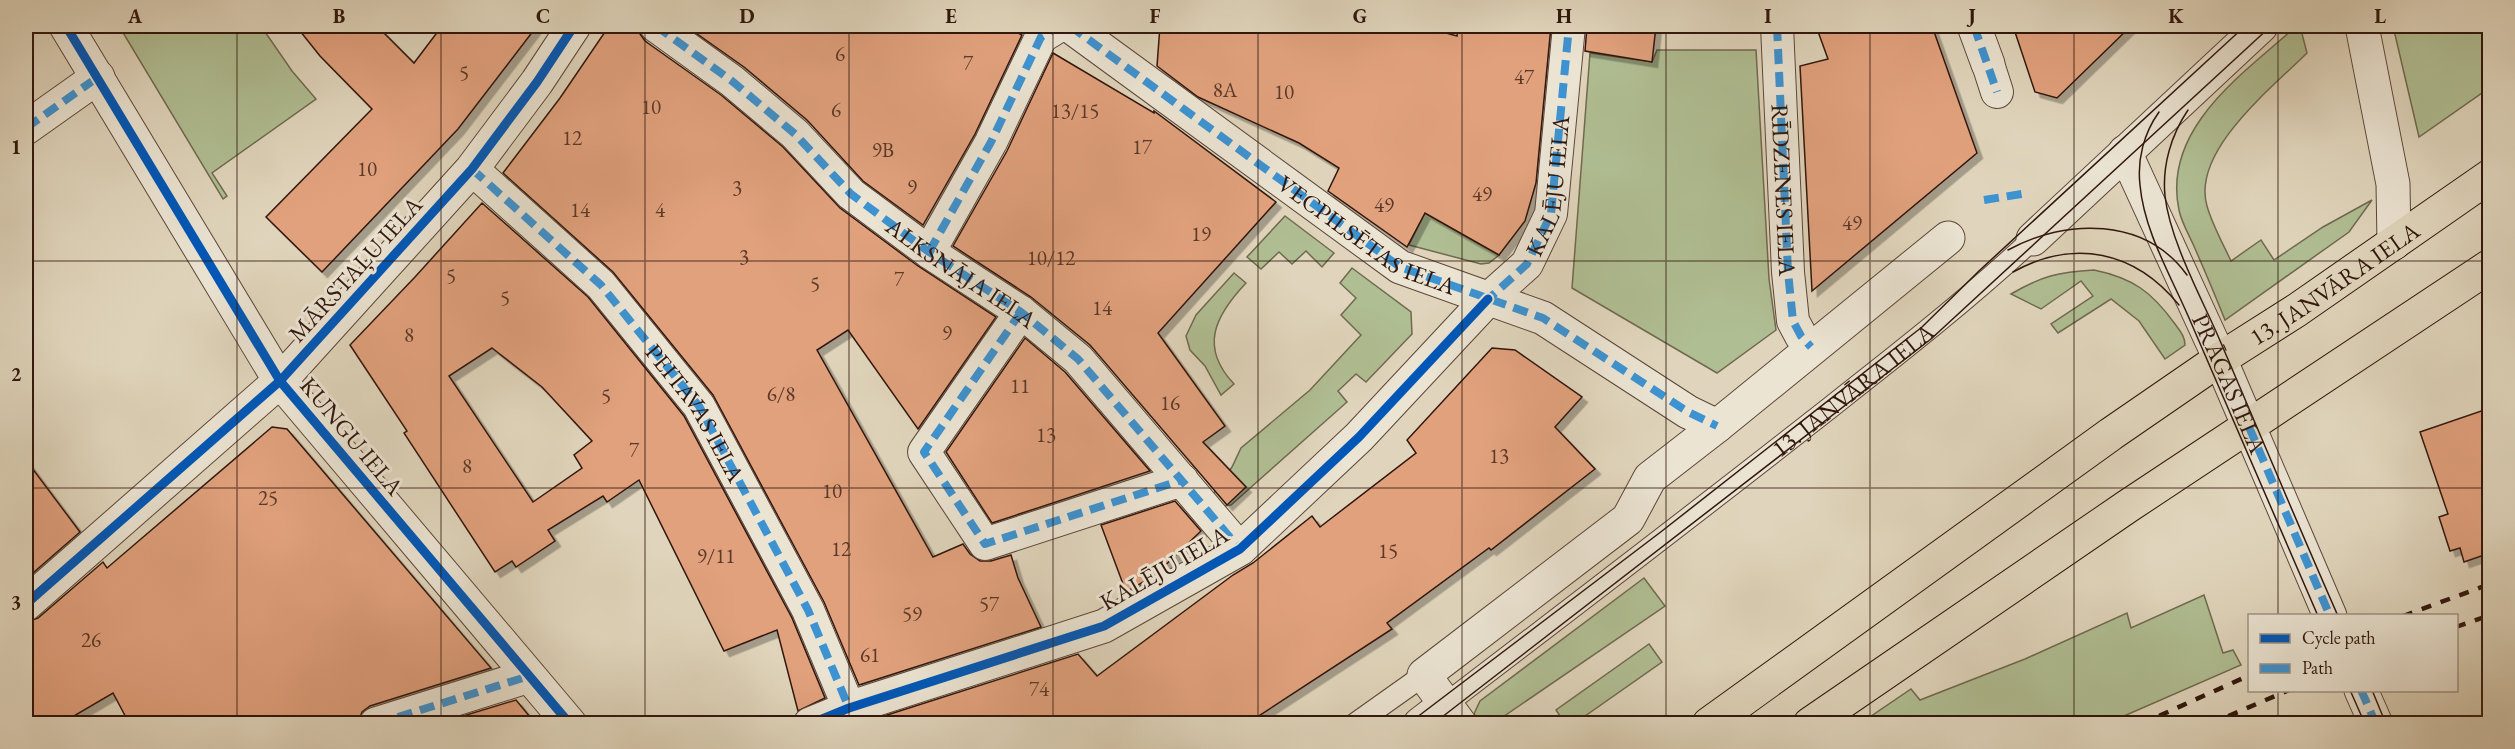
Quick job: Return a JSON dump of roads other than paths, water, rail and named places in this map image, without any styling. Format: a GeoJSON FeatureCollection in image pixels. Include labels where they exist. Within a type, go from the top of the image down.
{"type":"FeatureCollection","features":[{"type":"Feature","properties":{"kind":"main road","name":"13. JANVĀRA IELA"},"geometry":{"type":"LineString","coordinates":[[1708,723],[2111,434],[2220,359],[2297,310],[2490,176]]}},
{"type":"Feature","properties":{"kind":"main road"},"geometry":{"type":"LineString","coordinates":[[1810,723],[2128,506],[2490,266]]}},
{"type":"Feature","properties":{"kind":"street","name":"KUNGU IELA"},"geometry":{"type":"LineString","coordinates":[[66,26],[280,381],[570,723]]}},
{"type":"Feature","properties":{"kind":"street","name":"MĀRSTAĻU IELA"},"geometry":{"type":"LineString","coordinates":[[26,604],[280,381],[472,169],[537,82],[574,26]]}},
{"type":"Feature","properties":{"kind":"street","name":"ALKSNĀJA IELA"},"geometry":{"type":"LineString","coordinates":[[656,26],[732,81],[795,134],[851,194],[929,252],[1021,312],[1078,359],[1240,549]]}},
{"type":"Feature","properties":{"kind":"street"},"geometry":{"type":"LineString","coordinates":[[929,252],[991,142],[1041,37],[1059,26]]}},
{"type":"Feature","properties":{"kind":"street","name":"VECPILSĒTAS IELA"},"geometry":{"type":"LineString","coordinates":[[1070,26],[1400,267],[1543,318],[1688,411],[1717,426]]}},
{"type":"Feature","properties":{"kind":"street","name":"KALĒJU IELA"},"geometry":{"type":"LineString","coordinates":[[810,723],[849,708],[1104,626],[1240,549],[1359,437],[1488,299],[1527,264],[1551,214],[1569,26]]}},
{"type":"Feature","properties":{"kind":"street","name":"RĪDZENES IELA"},"geometry":{"type":"LineString","coordinates":[[1777,26],[1788,272],[1793,321],[1801,336],[1811,347]]}},
{"type":"Feature","properties":{"kind":"street"},"geometry":{"type":"LineString","coordinates":[[1974,26],[1993,78]]}},
{"type":"Feature","properties":{"kind":"street","name":"13. JANVĀRA IELA"},"geometry":{"type":"LineString","coordinates":[[2033,239],[2261,26]]}},
{"type":"Feature","properties":{"kind":"street"},"geometry":{"type":"LineString","coordinates":[[2362,26],[2393,184],[2394,243]]}},
{"type":"Feature","properties":{"kind":"street"},"geometry":{"type":"LineString","coordinates":[[26,128],[98,77]]}},
{"type":"Feature","properties":{"kind":"street","name":"PRĀGAS IELA"},"geometry":{"type":"LineString","coordinates":[[2125,152],[2220,359],[2330,614]]}},
{"type":"Feature","properties":{"kind":"street","name":"PEITAVAS IELA"},"geometry":{"type":"LineString","coordinates":[[472,169],[601,285],[699,406],[808,610],[849,708]]}},
{"type":"Feature","properties":{"kind":"street"},"geometry":{"type":"LineString","coordinates":[[1453,714],[1424,675],[1629,519],[1650,478],[1948,238]]}},
{"type":"Feature","properties":{"kind":"street"},"geometry":{"type":"LineString","coordinates":[[1021,312],[924,452],[985,544],[1182,480]]}},
{"type":"Feature","properties":{"kind":"street"},"geometry":{"type":"LineString","coordinates":[[376,723],[529,676]]}},
{"type":"Feature","properties":{"kind":"street"},"geometry":{"type":"LineString","coordinates":[[2362,692],[2376,723]]}},
{"type":"Feature","properties":{"kind":"street","name":"13. JANVĀRA IELA"},"geometry":{"type":"LineString","coordinates":[[1420,723],[1453,714]]}},
{"type":"Feature","properties":{"kind":"lane","name":"13. JANVĀRA IELA"},"geometry":{"type":"LineString","coordinates":[[1453,714],[1684,523],[1953,310],[2033,239]]}},
{"type":"Feature","properties":{"kind":"lane"},"geometry":{"type":"LineString","coordinates":[[1355,723],[1424,675]]}},
{"type":"Feature","properties":{"kind":"tram line"},"geometry":{"type":"LineString","coordinates":[[1408,724],[1662,531],[1922,327],[1980,270],[2245,26]]}},
{"type":"Feature","properties":{"kind":"tram line"},"geometry":{"type":"LineString","coordinates":[[1433,724],[1931,339],[2271,26]]}},
{"type":"Feature","properties":{"kind":"tram line"},"geometry":{"type":"LineString","coordinates":[[2188,110],[2172,140],[2166,162],[2165,196],[2173,231],[2337,614]]}},
{"type":"Feature","properties":{"kind":"tram line"},"geometry":{"type":"LineString","coordinates":[[2159,112],[2146,137],[2141,156],[2139,175],[2147,219],[2159,253],[2317,614]]}},
{"type":"Feature","properties":{"kind":"tram line"},"geometry":{"type":"LineString","coordinates":[[2008,250],[2055,232],[2104,229],[2127,233],[2149,242],[2170,256],[2187,275]]}},
{"type":"Feature","properties":{"kind":"tram line"},"geometry":{"type":"LineString","coordinates":[[2013,272],[2036,261],[2058,255],[2081,253],[2102,256],[2123,262],[2143,272],[2179,305]]}},
{"type":"Feature","properties":{"kind":"tram line"},"geometry":{"type":"LineString","coordinates":[[2351,692],[2365,724]]}},
{"type":"Feature","properties":{"kind":"tram line"},"geometry":{"type":"LineString","coordinates":[[2373,692],[2386,724]]}},
{"type":"Feature","properties":{"kind":"railway"},"geometry":{"type":"LineString","coordinates":[[2408,614],[2490,584]]}},
{"type":"Feature","properties":{"kind":"railway"},"geometry":{"type":"LineString","coordinates":[[2458,626],[2490,615]]}},
{"type":"Feature","properties":{"kind":"railway"},"geometry":{"type":"LineString","coordinates":[[2141,724],[2248,676]]}},
{"type":"Feature","properties":{"kind":"railway"},"geometry":{"type":"LineString","coordinates":[[2210,724],[2284,692]]}}]}
